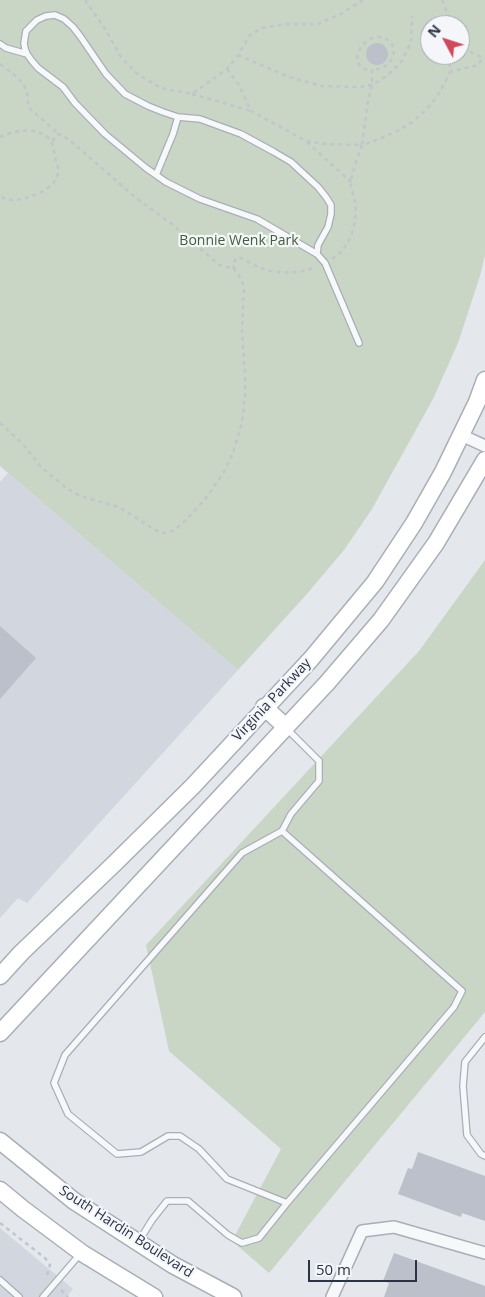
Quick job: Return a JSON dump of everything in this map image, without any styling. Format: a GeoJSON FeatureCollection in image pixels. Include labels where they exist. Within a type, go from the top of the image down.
{"type":"FeatureCollection","features":[{"type":"Feature","properties":{"kind":"main road","name":"Virginia Parkway"},"geometry":{"type":"LineString","coordinates":[[0,976],[21,953],[193,786],[264,707],[311,659],[375,582],[414,523],[443,472],[477,402],[485,380]]}},
{"type":"Feature","properties":{"kind":"main road","name":"Virginia Parkway"},"geometry":{"type":"LineString","coordinates":[[0,1032],[327,684],[382,620],[436,544],[485,460]]}},
{"type":"Feature","properties":{"kind":"main road"},"geometry":{"type":"LineString","coordinates":[[264,707],[286,727]]}},
{"type":"Feature","properties":{"kind":"main road","name":"South Hardin Boulevard"},"geometry":{"type":"LineString","coordinates":[[0,1141],[74,1201],[173,1265],[233,1297]]}},
{"type":"Feature","properties":{"kind":"main road"},"geometry":{"type":"LineString","coordinates":[[0,1190],[82,1253],[154,1297]]}},
{"type":"Feature","properties":{"kind":"street"},"geometry":{"type":"LineString","coordinates":[[461,435],[485,446]]}},
{"type":"Feature","properties":{"kind":"street"},"geometry":{"type":"LineString","coordinates":[[332,1297],[362,1231],[394,1227],[485,1253]]}},
{"type":"Feature","properties":{"kind":"lane"},"geometry":{"type":"LineString","coordinates":[[317,254],[318,245],[331,214],[331,205],[326,196],[291,162],[241,134],[200,120],[178,117],[148,106],[125,94],[106,74],[76,31],[64,19],[54,15],[46,16],[32,24],[26,31],[24,43],[27,54],[38,68],[63,87],[75,103],[105,134],[134,159],[180,189],[200,199],[258,219],[317,254],[325,263],[359,343]]}},
{"type":"Feature","properties":{"kind":"lane"},"geometry":{"type":"LineString","coordinates":[[0,44],[6,48],[27,54]]}},
{"type":"Feature","properties":{"kind":"lane"},"geometry":{"type":"LineString","coordinates":[[156,175],[178,117]]}},
{"type":"Feature","properties":{"kind":"lane"},"geometry":{"type":"LineString","coordinates":[[286,727],[319,761],[318,781],[291,814],[282,831],[242,853],[65,1055],[54,1083],[68,1114],[117,1154],[141,1152],[168,1136],[180,1136],[199,1149],[228,1178],[287,1203]]}},
{"type":"Feature","properties":{"kind":"lane"},"geometry":{"type":"LineString","coordinates":[[138,1242],[167,1201],[188,1201],[228,1235],[242,1243],[259,1238],[454,1008],[462,991],[282,831]]}},
{"type":"Feature","properties":{"kind":"lane"},"geometry":{"type":"LineString","coordinates":[[485,1037],[465,1062],[463,1086],[467,1135],[481,1154],[485,1156]]}},
{"type":"Feature","properties":{"kind":"lane"},"geometry":{"type":"LineString","coordinates":[[43,1297],[82,1253]]}},
{"type":"Feature","properties":{"kind":"lane"},"geometry":{"type":"LineString","coordinates":[[0,1280],[19,1297]]}},
{"type":"Feature","properties":{"kind":"path"},"geometry":{"type":"LineString","coordinates":[[0,424],[22,443],[41,467],[65,487],[80,496],[119,508],[163,533],[170,532],[186,520],[206,498],[224,472],[233,454],[242,422],[245,373],[242,332],[244,286],[234,269],[233,263],[238,257],[260,268],[277,272],[306,271],[336,257],[353,231],[356,211],[350,182],[306,141],[251,111],[192,94],[161,88],[136,73],[122,57],[85,0]]}},
{"type":"Feature","properties":{"kind":"path"},"geometry":{"type":"LineString","coordinates":[[192,94],[227,69],[238,56],[250,35],[262,28],[286,24],[318,24],[341,14],[363,0]]}},
{"type":"Feature","properties":{"kind":"path"},"geometry":{"type":"LineString","coordinates":[[442,0],[448,15]]}},
{"type":"Feature","properties":{"kind":"path"},"geometry":{"type":"LineString","coordinates":[[238,56],[288,77],[322,86],[360,87],[372,85],[387,76],[402,61],[411,42],[412,16]]}},
{"type":"Feature","properties":{"kind":"path"},"geometry":{"type":"LineString","coordinates":[[377,37],[386,39],[392,44],[394,50],[392,59],[387,66],[380,70],[372,70],[364,68],[358,62],[357,54],[361,45],[369,39],[377,37]]}},
{"type":"Feature","properties":{"kind":"path"},"geometry":{"type":"LineString","coordinates":[[450,72],[478,65],[483,58],[470,51]]}},
{"type":"Feature","properties":{"kind":"path"},"geometry":{"type":"LineString","coordinates":[[0,64],[22,83],[27,91],[28,107],[136,198],[172,224],[219,265],[234,269]]}},
{"type":"Feature","properties":{"kind":"path"},"geometry":{"type":"LineString","coordinates":[[306,141],[325,144],[362,145],[405,128],[423,113],[437,96],[450,72],[450,65]]}},
{"type":"Feature","properties":{"kind":"path"},"geometry":{"type":"LineString","coordinates":[[227,69],[239,85],[251,111]]}},
{"type":"Feature","properties":{"kind":"path"},"geometry":{"type":"LineString","coordinates":[[350,182],[362,145],[372,85],[372,70]]}},
{"type":"Feature","properties":{"kind":"path"},"geometry":{"type":"LineString","coordinates":[[0,136],[13,132],[36,131],[43,134],[52,141],[58,173],[52,184],[40,194],[15,200],[9,200],[0,196]]}},
{"type":"Feature","properties":{"kind":"path"},"geometry":{"type":"LineString","coordinates":[[52,141],[59,134]]}},
{"type":"Feature","properties":{"kind":"path"},"geometry":{"type":"LineString","coordinates":[[0,1223],[45,1258],[50,1265],[47,1275],[68,1297]]}},
{"type":"Feature","properties":{"kind":"shaded area"},"geometry":{"type":"Polygon","coordinates":[[[8,473],[238,670],[27,903],[18,898],[0,918],[0,482],[8,473]]]}},
{"type":"Feature","properties":{"kind":"shaded area"},"geometry":{"type":"Polygon","coordinates":[[[0,1228],[73,1289],[66,1297],[0,1297],[0,1228]]]}},
{"type":"Feature","properties":{"kind":"green space","name":"Bonnie Wenk Park"},"geometry":{"type":"Polygon","coordinates":[[[0,0],[485,0],[485,255],[458,343],[433,399],[372,509],[344,550],[238,670],[0,466],[0,0]]]}},
{"type":"Feature","properties":{"kind":"green space"},"geometry":{"type":"Polygon","coordinates":[[[485,560],[485,1012],[269,1273],[232,1241],[281,1149],[169,1051],[146,945],[419,651],[485,560]]]}},
{"type":"Feature","properties":{"kind":"building"},"geometry":{"type":"Polygon","coordinates":[[[373,43],[381,43],[388,50],[388,58],[381,65],[373,65],[366,58],[366,50],[373,43]]]}},
{"type":"Feature","properties":{"kind":"building"},"geometry":{"type":"Polygon","coordinates":[[[0,626],[36,658],[0,699],[0,626]]]}},
{"type":"Feature","properties":{"kind":"building"},"geometry":{"type":"Polygon","coordinates":[[[418,1152],[485,1176],[485,1221],[462,1213],[461,1217],[398,1194],[408,1168],[412,1169],[418,1152]]]}},
{"type":"Feature","properties":{"kind":"building"},"geometry":{"type":"Polygon","coordinates":[[[394,1253],[485,1286],[485,1297],[384,1297],[389,1283],[383,1281],[394,1253]]]}}]}
